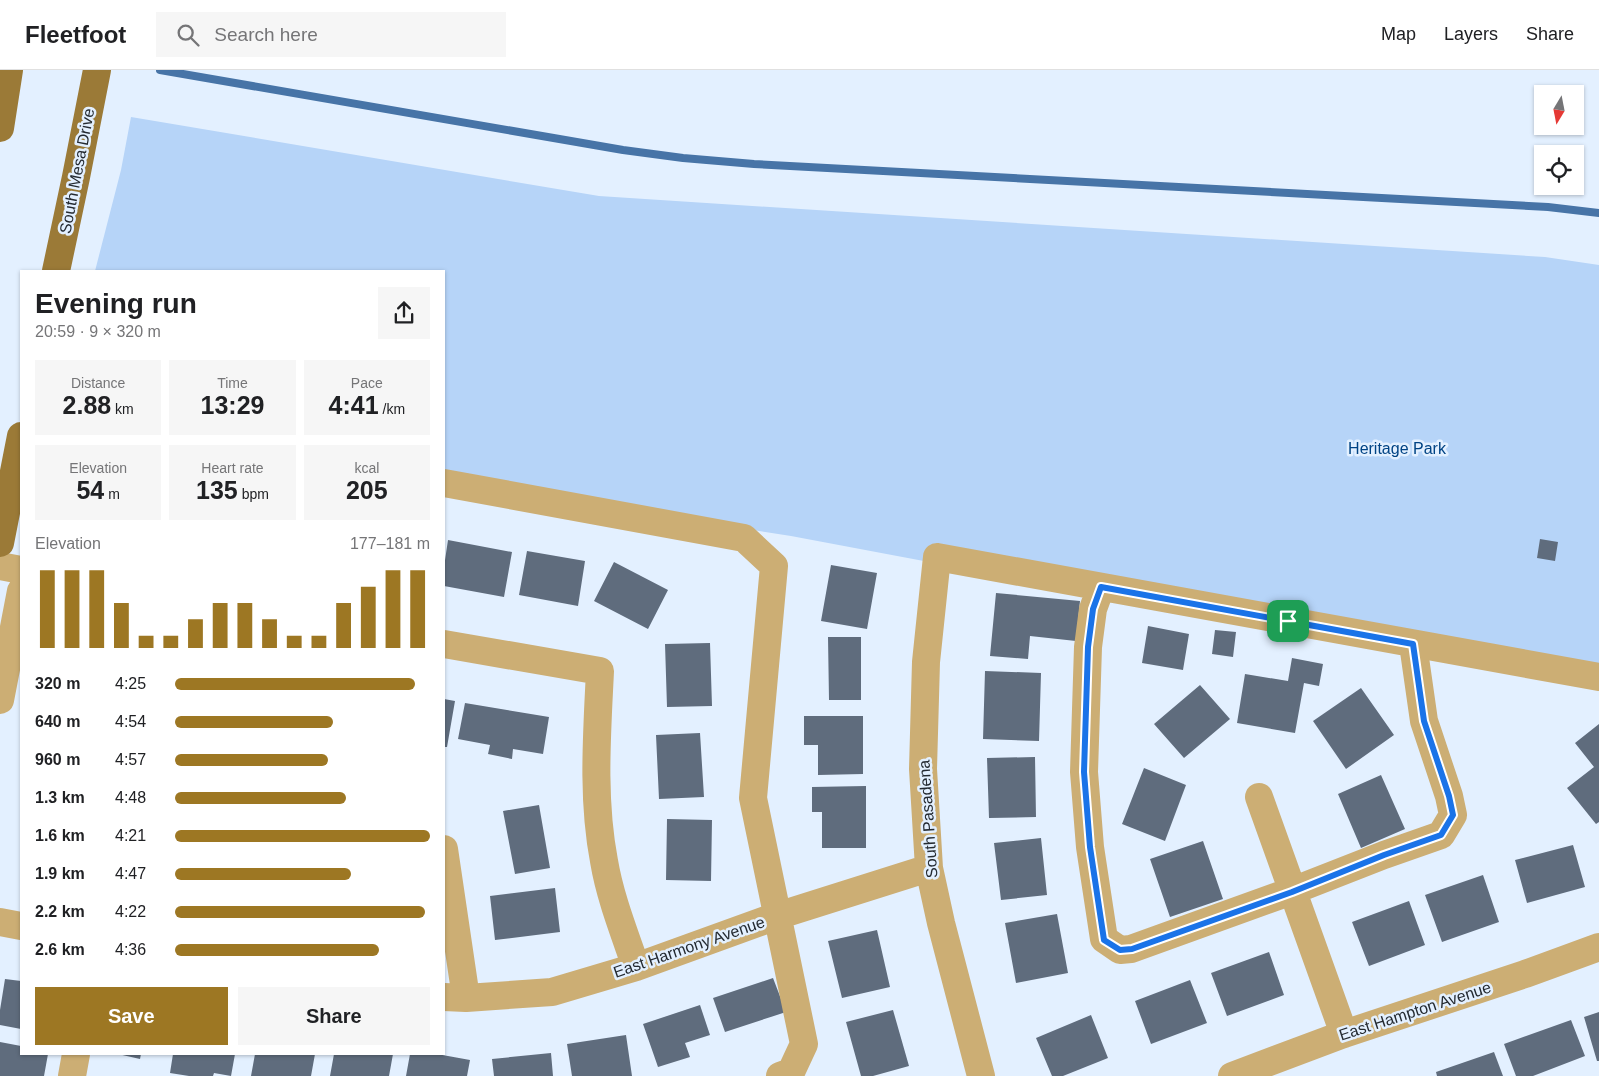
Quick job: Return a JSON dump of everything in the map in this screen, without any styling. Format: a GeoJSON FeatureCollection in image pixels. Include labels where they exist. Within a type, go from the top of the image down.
{"type":"FeatureCollection","features":[{"type":"Feature","properties":{"kind":"main road"},"geometry":{"type":"LineString","coordinates":[[0,128],[9,70]]}},
{"type":"Feature","properties":{"kind":"main road","name":"South Mesa Drive"},"geometry":{"type":"LineString","coordinates":[[56,270],[97,70]]}},
{"type":"Feature","properties":{"kind":"main road"},"geometry":{"type":"LineString","coordinates":[[0,543],[20,441]]}},
{"type":"Feature","properties":{"kind":"street"},"geometry":{"type":"LineString","coordinates":[[445,483],[744,538],[774,566],[753,798],[804,1044],[791,1072],[780,1076]]}},
{"type":"Feature","properties":{"kind":"street","name":"South Pasadena"},"geometry":{"type":"LineString","coordinates":[[981,1076],[941,923],[929,868],[922,768],[926,662],[936,557],[1101,587]]}},
{"type":"Feature","properties":{"kind":"street"},"geometry":{"type":"LineString","coordinates":[[0,566],[20,570]]}},
{"type":"Feature","properties":{"kind":"street"},"geometry":{"type":"LineString","coordinates":[[1413,644],[1424,721],[1449,796],[1453,815],[1441,835],[1384,855],[1292,892],[1132,949],[1120,950],[1104,940],[1090,847],[1084,772],[1088,647],[1093,609],[1101,587],[1599,677]]}},
{"type":"Feature","properties":{"kind":"street"},"geometry":{"type":"LineString","coordinates":[[0,700],[20,597]]}},
{"type":"Feature","properties":{"kind":"street"},"geometry":{"type":"LineString","coordinates":[[445,644],[600,671],[595,763],[598,814],[604,861],[618,916],[636,967]]}},
{"type":"Feature","properties":{"kind":"street"},"geometry":{"type":"LineString","coordinates":[[1258,796],[1344,1034]]}},
{"type":"Feature","properties":{"kind":"street"},"geometry":{"type":"LineString","coordinates":[[445,862],[455,997]]}},
{"type":"Feature","properties":{"kind":"street","name":"East Harmony Avenue"},"geometry":{"type":"LineString","coordinates":[[455,997],[552,992],[636,967],[778,916],[929,868]]}},
{"type":"Feature","properties":{"kind":"street"},"geometry":{"type":"LineString","coordinates":[[0,922],[20,926]]}},
{"type":"Feature","properties":{"kind":"street","name":"East Hampton Avenue"},"geometry":{"type":"LineString","coordinates":[[1232,1076],[1344,1034],[1525,974],[1599,947]]}},
{"type":"Feature","properties":{"kind":"street"},"geometry":{"type":"LineString","coordinates":[[72,1076],[76,1055]]}},
{"type":"Feature","properties":{"kind":"green space","name":"Heritage Park"},"geometry":{"type":"Polygon","coordinates":[[[131,117],[599,196],[1545,257],[1599,265],[1599,688],[791,536],[445,482],[445,270],[95,270],[121,170],[131,117]]]}},
{"type":"Feature","properties":{"kind":"building"},"geometry":{"type":"Polygon","coordinates":[[[1540,539],[1558,542],[1555,561],[1537,558],[1540,539]]]}},
{"type":"Feature","properties":{"kind":"building"},"geometry":{"type":"Polygon","coordinates":[[[448,540],[512,552],[504,597],[445,586],[445,560],[448,540]]]}},
{"type":"Feature","properties":{"kind":"building"},"geometry":{"type":"Polygon","coordinates":[[[527,551],[585,561],[578,606],[519,595],[527,551]]]}},
{"type":"Feature","properties":{"kind":"building"},"geometry":{"type":"Polygon","coordinates":[[[614,562],[668,590],[648,629],[594,601],[614,562]]]}},
{"type":"Feature","properties":{"kind":"building"},"geometry":{"type":"Polygon","coordinates":[[[831,565],[877,573],[867,629],[821,621],[831,565]]]}},
{"type":"Feature","properties":{"kind":"building"},"geometry":{"type":"Polygon","coordinates":[[[996,593],[1080,601],[1076,641],[1030,636],[1028,659],[990,656],[996,593]]]}},
{"type":"Feature","properties":{"kind":"building"},"geometry":{"type":"Polygon","coordinates":[[[1148,626],[1189,634],[1183,670],[1142,663],[1148,626]]]}},
{"type":"Feature","properties":{"kind":"building"},"geometry":{"type":"Polygon","coordinates":[[[1215,630],[1236,632],[1233,657],[1212,654],[1215,630]]]}},
{"type":"Feature","properties":{"kind":"building"},"geometry":{"type":"Polygon","coordinates":[[[828,637],[861,637],[861,700],[829,700],[828,637]]]}},
{"type":"Feature","properties":{"kind":"building"},"geometry":{"type":"Polygon","coordinates":[[[710,643],[712,706],[667,707],[665,644],[710,643]]]}},
{"type":"Feature","properties":{"kind":"building"},"geometry":{"type":"Polygon","coordinates":[[[1292,658],[1323,664],[1319,686],[1304,683],[1295,733],[1237,723],[1245,674],[1288,681],[1292,658]]]}},
{"type":"Feature","properties":{"kind":"building"},"geometry":{"type":"Polygon","coordinates":[[[985,671],[1041,673],[1039,741],[983,739],[985,671]]]}},
{"type":"Feature","properties":{"kind":"building"},"geometry":{"type":"Polygon","coordinates":[[[1200,685],[1230,719],[1184,758],[1154,724],[1200,685]]]}},
{"type":"Feature","properties":{"kind":"building"},"geometry":{"type":"Polygon","coordinates":[[[1361,688],[1394,735],[1346,769],[1313,721],[1361,688]]]}},
{"type":"Feature","properties":{"kind":"building"},"geometry":{"type":"Polygon","coordinates":[[[445,699],[455,701],[447,747],[445,747],[445,699]]]}},
{"type":"Feature","properties":{"kind":"building"},"geometry":{"type":"Polygon","coordinates":[[[465,703],[549,717],[543,754],[513,749],[512,759],[488,754],[490,745],[458,739],[465,703]]]}},
{"type":"Feature","properties":{"kind":"building"},"geometry":{"type":"Polygon","coordinates":[[[804,716],[863,716],[863,774],[818,775],[818,745],[804,745],[804,716]]]}},
{"type":"Feature","properties":{"kind":"building"},"geometry":{"type":"Polygon","coordinates":[[[1599,724],[1599,822],[1596,824],[1567,788],[1594,767],[1575,743],[1599,724]]]}},
{"type":"Feature","properties":{"kind":"building"},"geometry":{"type":"Polygon","coordinates":[[[700,733],[704,797],[659,799],[656,735],[700,733]]]}},
{"type":"Feature","properties":{"kind":"building"},"geometry":{"type":"Polygon","coordinates":[[[1035,757],[1036,817],[989,818],[987,758],[1035,757]]]}},
{"type":"Feature","properties":{"kind":"building"},"geometry":{"type":"Polygon","coordinates":[[[1144,768],[1186,785],[1165,841],[1122,824],[1144,768]]]}},
{"type":"Feature","properties":{"kind":"building"},"geometry":{"type":"Polygon","coordinates":[[[1381,775],[1405,829],[1361,848],[1338,794],[1381,775]]]}},
{"type":"Feature","properties":{"kind":"building"},"geometry":{"type":"Polygon","coordinates":[[[866,786],[866,848],[822,848],[822,812],[812,812],[812,787],[866,786]]]}},
{"type":"Feature","properties":{"kind":"building"},"geometry":{"type":"Polygon","coordinates":[[[539,805],[550,868],[515,874],[503,811],[539,805]]]}},
{"type":"Feature","properties":{"kind":"building"},"geometry":{"type":"Polygon","coordinates":[[[667,819],[712,820],[711,881],[666,880],[667,819]]]}},
{"type":"Feature","properties":{"kind":"building"},"geometry":{"type":"Polygon","coordinates":[[[1041,838],[1047,895],[1001,900],[994,843],[1041,838]]]}},
{"type":"Feature","properties":{"kind":"building"},"geometry":{"type":"Polygon","coordinates":[[[1203,841],[1223,899],[1170,917],[1150,859],[1203,841]]]}},
{"type":"Feature","properties":{"kind":"building"},"geometry":{"type":"Polygon","coordinates":[[[1573,845],[1585,887],[1527,903],[1515,860],[1573,845]]]}},
{"type":"Feature","properties":{"kind":"building"},"geometry":{"type":"Polygon","coordinates":[[[1483,875],[1499,922],[1442,942],[1425,895],[1483,875]]]}},
{"type":"Feature","properties":{"kind":"building"},"geometry":{"type":"Polygon","coordinates":[[[555,888],[560,932],[495,940],[490,896],[555,888]]]}},
{"type":"Feature","properties":{"kind":"building"},"geometry":{"type":"Polygon","coordinates":[[[1409,901],[1425,945],[1369,966],[1352,922],[1409,901]]]}},
{"type":"Feature","properties":{"kind":"building"},"geometry":{"type":"Polygon","coordinates":[[[1057,914],[1068,973],[1016,983],[1005,923],[1057,914]]]}},
{"type":"Feature","properties":{"kind":"building"},"geometry":{"type":"Polygon","coordinates":[[[877,930],[890,987],[842,998],[828,941],[877,930]]]}},
{"type":"Feature","properties":{"kind":"building"},"geometry":{"type":"Polygon","coordinates":[[[1269,952],[1284,995],[1227,1016],[1211,973],[1269,952]]]}},
{"type":"Feature","properties":{"kind":"building"},"geometry":{"type":"Polygon","coordinates":[[[773,978],[786,1012],[725,1032],[713,998],[773,978]]]}},
{"type":"Feature","properties":{"kind":"building"},"geometry":{"type":"Polygon","coordinates":[[[5,979],[20,981],[20,1029],[0,1025],[0,1010],[5,979]]]}},
{"type":"Feature","properties":{"kind":"building"},"geometry":{"type":"Polygon","coordinates":[[[1190,980],[1207,1023],[1151,1044],[1135,1001],[1190,980]]]}},
{"type":"Feature","properties":{"kind":"building"},"geometry":{"type":"Polygon","coordinates":[[[700,1005],[710,1035],[685,1043],[690,1057],[658,1067],[643,1024],[700,1005]]]}},
{"type":"Feature","properties":{"kind":"building"},"geometry":{"type":"Polygon","coordinates":[[[893,1010],[909,1066],[873,1076],[861,1076],[846,1022],[893,1010]]]}},
{"type":"Feature","properties":{"kind":"building"},"geometry":{"type":"Polygon","coordinates":[[[1599,1012],[1599,1061],[1597,1061],[1584,1017],[1599,1012]]]}},
{"type":"Feature","properties":{"kind":"building"},"geometry":{"type":"Polygon","coordinates":[[[1091,1015],[1108,1058],[1063,1076],[1052,1076],[1036,1038],[1091,1015]]]}},
{"type":"Feature","properties":{"kind":"building"},"geometry":{"type":"Polygon","coordinates":[[[1571,1020],[1585,1056],[1533,1076],[1516,1076],[1504,1044],[1571,1020]]]}},
{"type":"Feature","properties":{"kind":"building"},"geometry":{"type":"Polygon","coordinates":[[[626,1035],[632,1076],[572,1076],[567,1044],[626,1035]]]}},
{"type":"Feature","properties":{"kind":"building"},"geometry":{"type":"Polygon","coordinates":[[[0,1042],[20,1046],[20,1055],[48,1055],[44,1076],[0,1076],[0,1042]]]}},
{"type":"Feature","properties":{"kind":"building"},"geometry":{"type":"Polygon","coordinates":[[[1494,1052],[1503,1076],[1437,1076],[1436,1072],[1494,1052]]]}},
{"type":"Feature","properties":{"kind":"building"},"geometry":{"type":"Polygon","coordinates":[[[551,1053],[553,1076],[494,1076],[492,1059],[551,1053]]]}},
{"type":"Feature","properties":{"kind":"building"},"geometry":{"type":"Polygon","coordinates":[[[122,1055],[141,1055],[140,1059],[122,1055]]]}},
{"type":"Feature","properties":{"kind":"building"},"geometry":{"type":"Polygon","coordinates":[[[173,1055],[235,1055],[231,1076],[214,1073],[213,1076],[189,1076],[170,1073],[173,1055]]]}},
{"type":"Feature","properties":{"kind":"building"},"geometry":{"type":"Polygon","coordinates":[[[255,1055],[315,1055],[311,1076],[251,1076],[255,1055]]]}},
{"type":"Feature","properties":{"kind":"building"},"geometry":{"type":"Polygon","coordinates":[[[334,1055],[393,1055],[389,1076],[330,1076],[334,1055]]]}},
{"type":"Feature","properties":{"kind":"building"},"geometry":{"type":"Polygon","coordinates":[[[410,1055],[442,1055],[470,1060],[467,1076],[406,1076],[410,1055]]]}},
{"type":"Feature","properties":{"kind":"waterway"},"geometry":{"type":"LineString","coordinates":[[160,70],[623,150],[683,158],[754,164],[1548,207],[1599,213]]}},
{"type":"Feature","properties":{"kind":"route"},"geometry":{"type":"LineString","coordinates":[[1101,587],[1288,621],[1413,644],[1424,721],[1449,796],[1453,815],[1441,835],[1384,855],[1292,892],[1132,949],[1120,950],[1104,940],[1090,847],[1084,772],[1088,647],[1093,609],[1101,587]]}}]}
